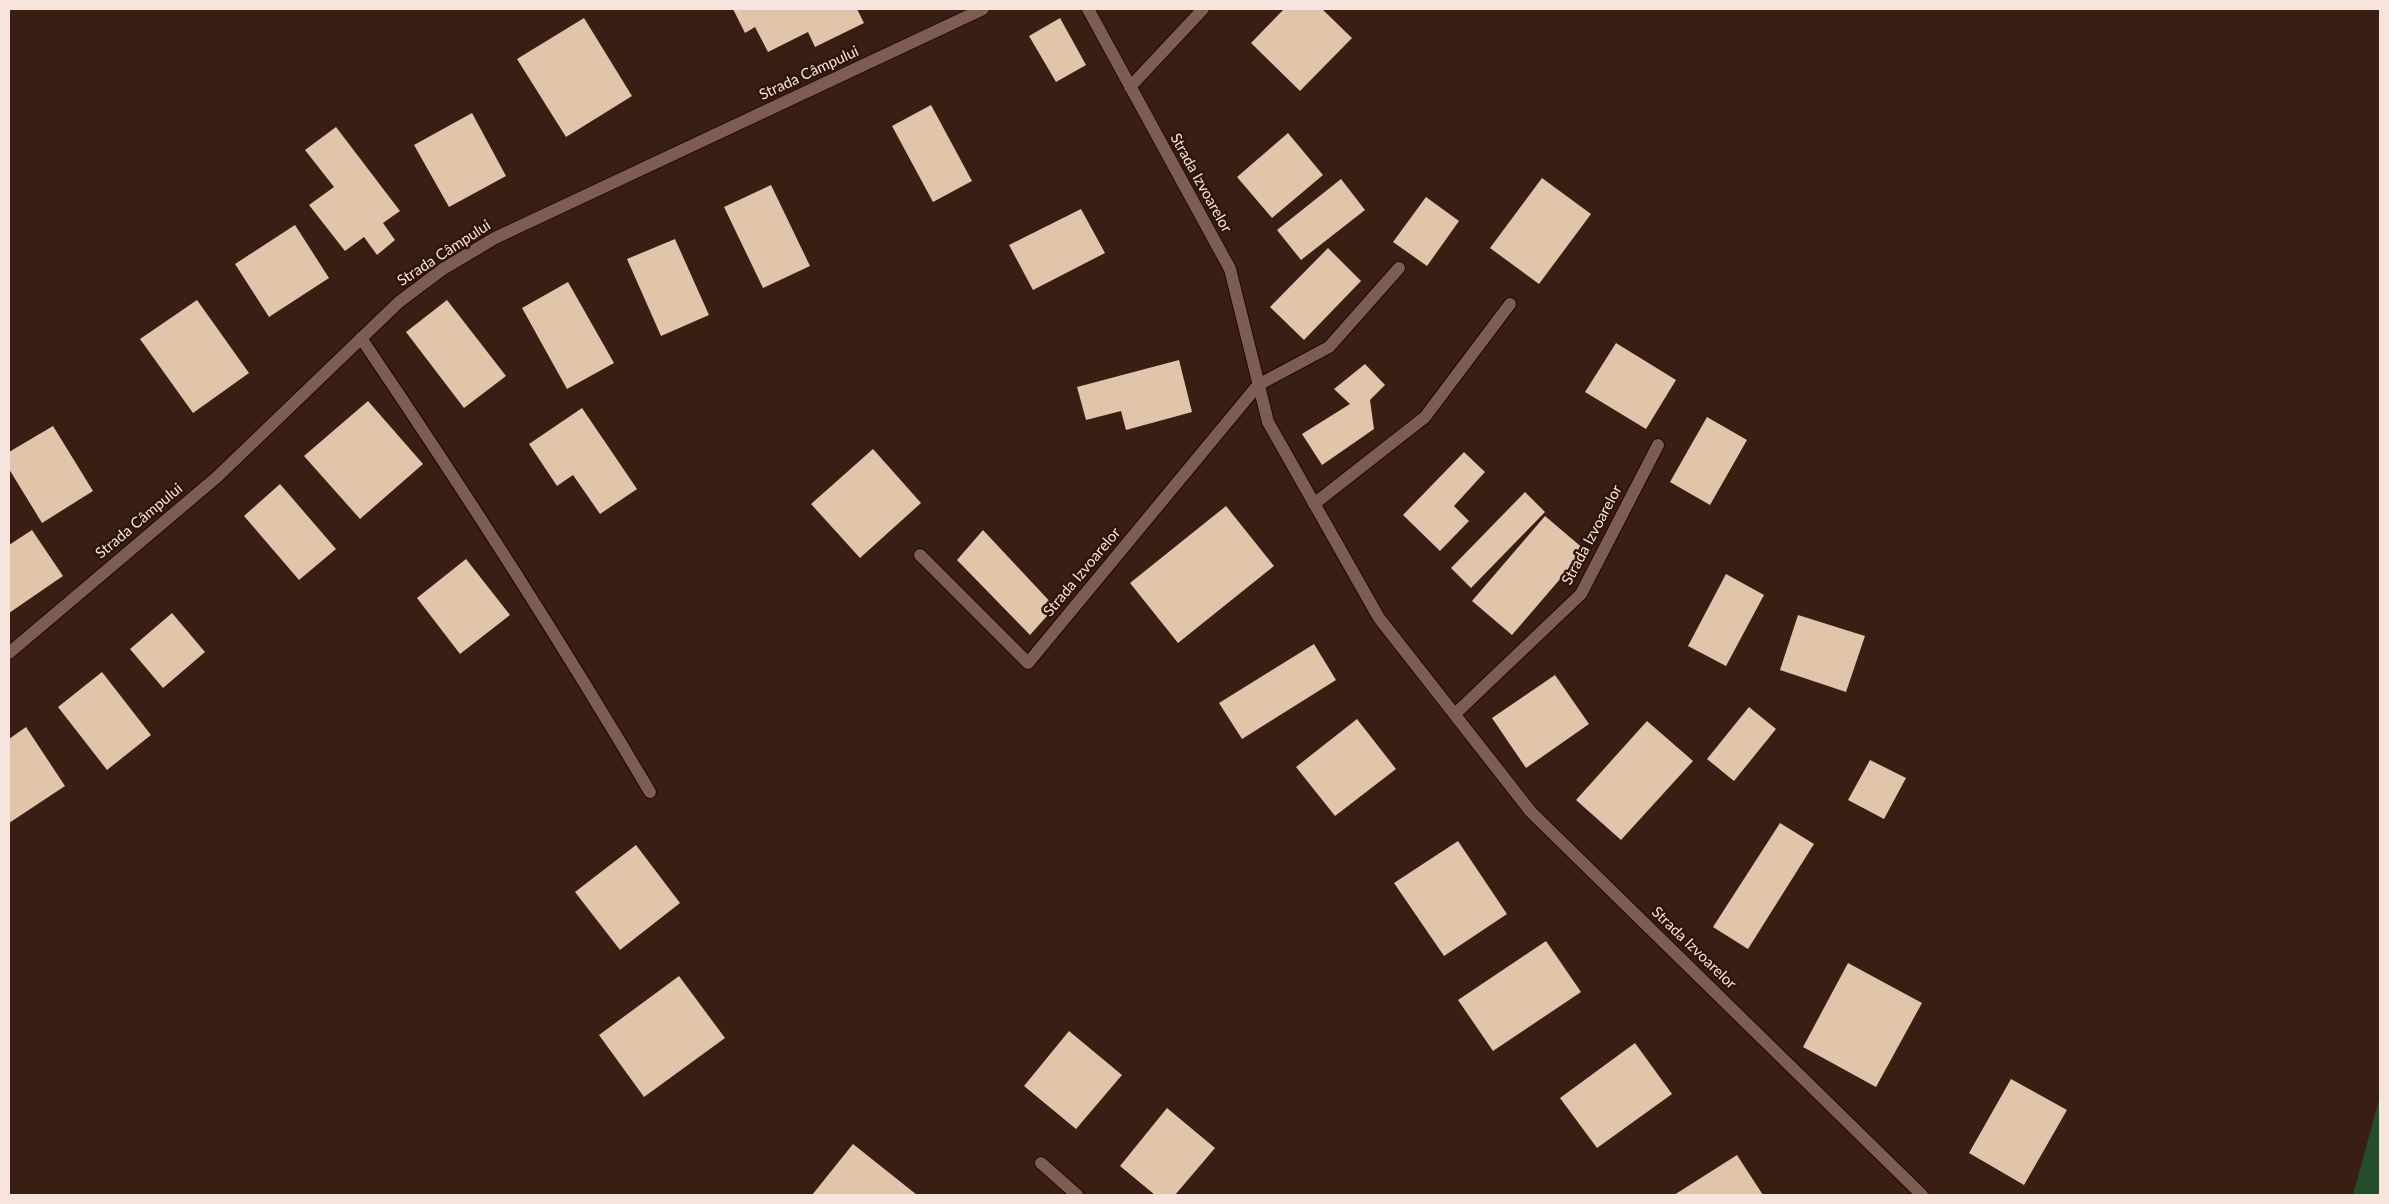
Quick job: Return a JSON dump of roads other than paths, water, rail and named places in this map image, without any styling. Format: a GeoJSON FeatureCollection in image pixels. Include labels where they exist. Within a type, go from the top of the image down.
{"type":"FeatureCollection","features":[{"type":"Feature","properties":{"kind":"street","name":"Strada Câmpului"},"geometry":{"type":"LineString","coordinates":[[9,652],[217,477],[399,302],[443,269],[495,238],[983,9]]}},
{"type":"Feature","properties":{"kind":"street","name":"Strada Izvoarelor"},"geometry":{"type":"LineString","coordinates":[[1088,9],[1230,269],[1268,422],[1379,618],[1531,812],[1922,1195]]}},
{"type":"Feature","properties":{"kind":"street"},"geometry":{"type":"LineString","coordinates":[[1130,87],[1203,9]]}},
{"type":"Feature","properties":{"kind":"street","name":"Strada Izvoarelor"},"geometry":{"type":"LineString","coordinates":[[920,556],[1028,663],[1258,384],[1329,347],[1399,268]]}},
{"type":"Feature","properties":{"kind":"street"},"geometry":{"type":"LineString","coordinates":[[1314,504],[1425,417],[1510,304]]}},
{"type":"Feature","properties":{"kind":"street"},"geometry":{"type":"LineString","coordinates":[[361,338],[478,513],[583,678],[650,792]]}},
{"type":"Feature","properties":{"kind":"street","name":"Strada Izvoarelor"},"geometry":{"type":"LineString","coordinates":[[1454,714],[1580,594],[1658,444]]}},
{"type":"Feature","properties":{"kind":"street"},"geometry":{"type":"LineString","coordinates":[[1040,1163],[1077,1195]]}}]}
